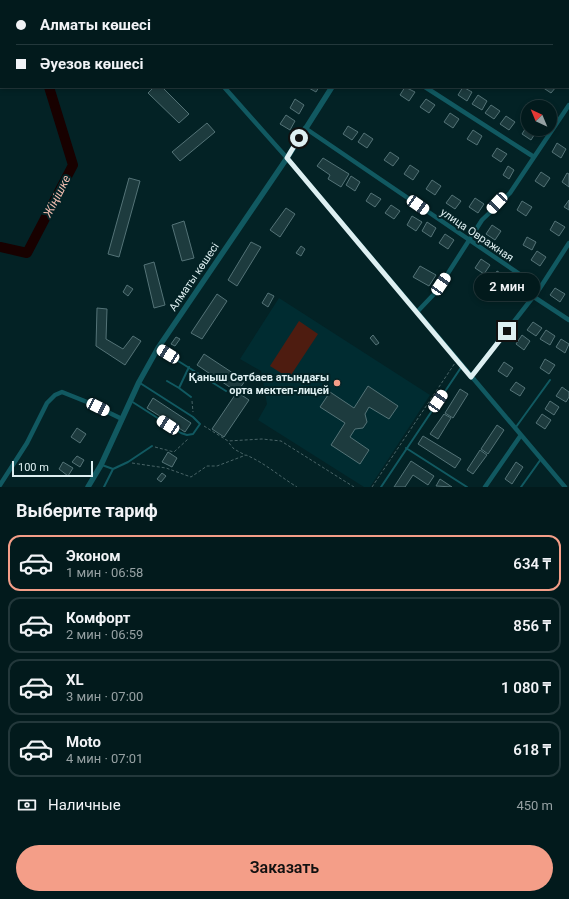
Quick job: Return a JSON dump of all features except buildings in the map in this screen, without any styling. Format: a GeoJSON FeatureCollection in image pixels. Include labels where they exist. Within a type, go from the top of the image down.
{"type":"FeatureCollection","features":[{"type":"Feature","properties":{"kind":"street"},"geometry":{"type":"LineString","coordinates":[[226,88],[287,158],[456,360],[565,487]]}},
{"type":"Feature","properties":{"kind":"street","name":"Алматы көшесі"},"geometry":{"type":"LineString","coordinates":[[88,487],[101,465],[130,400],[158,348],[287,158],[331,88]]}},
{"type":"Feature","properties":{"kind":"street"},"geometry":{"type":"LineString","coordinates":[[427,88],[534,157]]}},
{"type":"Feature","properties":{"kind":"street"},"geometry":{"type":"LineString","coordinates":[[417,312],[436,292],[482,220],[510,193],[569,105]]}},
{"type":"Feature","properties":{"kind":"street","name":"улица Овражная"},"geometry":{"type":"LineString","coordinates":[[305,128],[540,288]]}},
{"type":"Feature","properties":{"kind":"street"},"geometry":{"type":"LineString","coordinates":[[471,377],[534,297],[569,243]]}},
{"type":"Feature","properties":{"kind":"street"},"geometry":{"type":"LineString","coordinates":[[534,297],[569,320]]}},
{"type":"Feature","properties":{"kind":"street"},"geometry":{"type":"LineString","coordinates":[[0,485],[27,443],[47,403],[55,395],[62,392],[122,419]]}},
{"type":"Feature","properties":{"kind":"street"},"geometry":{"type":"LineString","coordinates":[[485,487],[521,435]]}},
{"type":"Feature","properties":{"kind":"lane"},"geometry":{"type":"LineString","coordinates":[[158,348],[226,391]]}},
{"type":"Feature","properties":{"kind":"lane"},"geometry":{"type":"LineString","coordinates":[[381,487],[462,366]]}},
{"type":"Feature","properties":{"kind":"lane"},"geometry":{"type":"LineString","coordinates":[[179,388],[189,367]]}},
{"type":"Feature","properties":{"kind":"lane"},"geometry":{"type":"LineString","coordinates":[[515,428],[550,380]]}},
{"type":"Feature","properties":{"kind":"lane"},"geometry":{"type":"LineString","coordinates":[[166,381],[191,396]]}},
{"type":"Feature","properties":{"kind":"lane"},"geometry":{"type":"LineString","coordinates":[[130,400],[181,433],[187,435],[193,434],[200,424],[194,417],[139,382]]}},
{"type":"Feature","properties":{"kind":"lane"},"geometry":{"type":"LineString","coordinates":[[104,487],[113,470],[152,446]]}},
{"type":"Feature","properties":{"kind":"lane"},"geometry":{"type":"LineString","coordinates":[[406,448],[467,487]]}},
{"type":"Feature","properties":{"kind":"lane"},"geometry":{"type":"LineString","coordinates":[[521,487],[541,459]]}},
{"type":"Feature","properties":{"kind":"lane"},"geometry":{"type":"LineString","coordinates":[[101,465],[113,470]]}},
{"type":"Feature","properties":{"kind":"path"},"geometry":{"type":"LineString","coordinates":[[372,487],[456,360]]}},
{"type":"Feature","properties":{"kind":"path"},"geometry":{"type":"LineString","coordinates":[[191,396],[194,417]]}},
{"type":"Feature","properties":{"kind":"path"},"geometry":{"type":"LineString","coordinates":[[200,424],[228,442],[234,449],[262,462],[286,482],[297,487]]}},
{"type":"Feature","properties":{"kind":"path"},"geometry":{"type":"LineString","coordinates":[[152,446],[174,452],[193,434]]}},
{"type":"Feature","properties":{"kind":"path"},"geometry":{"type":"LineString","coordinates":[[228,442],[262,439],[277,440],[354,487]]}},
{"type":"Feature","properties":{"kind":"path"},"geometry":{"type":"LineString","coordinates":[[128,462],[157,468],[166,468],[191,477],[207,466],[217,466],[246,455]]}},
{"type":"Feature","properties":{"kind":"shaded area","name":"Қаныш Сәтбаев атындағы орта мектеп-лицей"},"geometry":{"type":"Polygon","coordinates":[[[279,298],[430,395],[370,487],[364,487],[258,420],[267,404],[261,371],[240,359],[279,298]]]}},
{"type":"Feature","properties":{"kind":"shaded area"},"geometry":{"type":"Polygon","coordinates":[[[299,321],[318,334],[289,378],[270,366],[299,321]]]}},
{"type":"Feature","properties":{"kind":"waterway","name":"Жіңішке"},"geometry":{"type":"LineString","coordinates":[[0,247],[27,253],[73,165],[49,88]]}},
{"type":"Feature","properties":{"kind":"place","name":"Қаныш Сәтбаев атындағы орта мектеп-лицей"},"geometry":{"type":"Point","coordinates":[337,383]}},
{"type":"Feature","properties":{"kind":"route"},"geometry":{"type":"LineString","coordinates":[[299,138],[287,158],[471,377],[507,331]]}}]}
